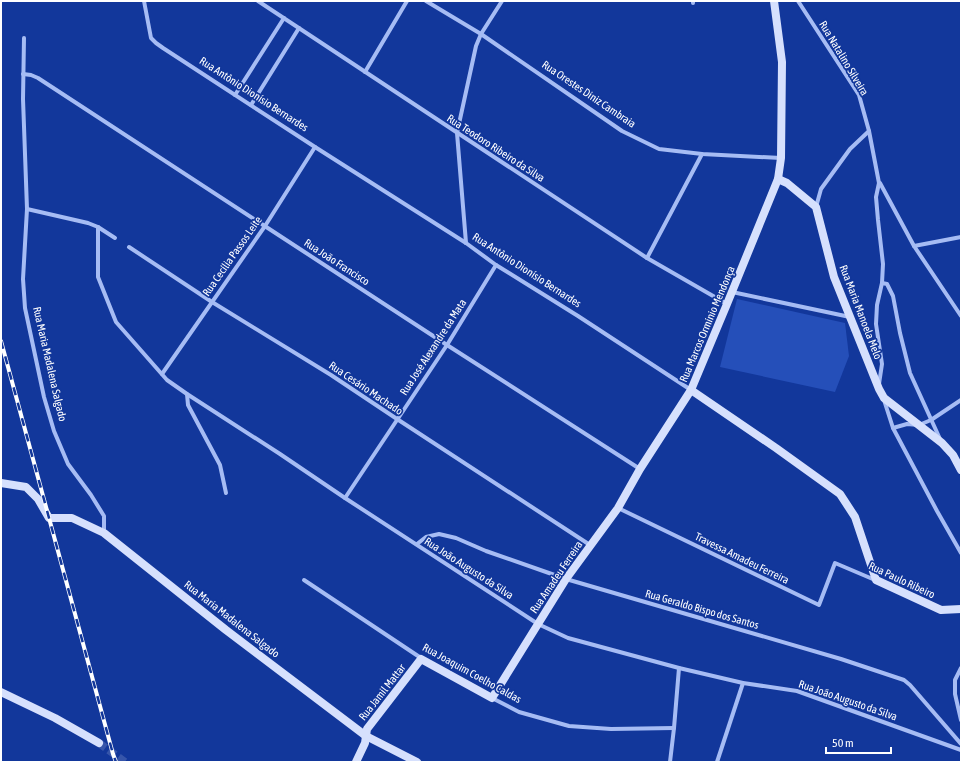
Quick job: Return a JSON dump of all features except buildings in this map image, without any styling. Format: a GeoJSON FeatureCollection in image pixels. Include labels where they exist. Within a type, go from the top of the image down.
{"type":"FeatureCollection","features":[{"type":"Feature","properties":{"kind":"street","name":"Rua Antônio Dionísio Bernardes"},"geometry":{"type":"LineString","coordinates":[[144,1],[151,38],[156,43],[315,148],[466,243],[496,265],[578,316],[691,390],[840,494],[855,517],[876,580]]}},
{"type":"Feature","properties":{"kind":"street","name":"Rua Teodoro Ribeiro da Silva"},"geometry":{"type":"LineString","coordinates":[[258,1],[646,258],[727,304]]}},
{"type":"Feature","properties":{"kind":"street"},"geometry":{"type":"LineString","coordinates":[[365,72],[407,1]]}},
{"type":"Feature","properties":{"kind":"street","name":"Rua Orestes Diniz Cambraia"},"geometry":{"type":"LineString","coordinates":[[426,1],[481,34],[622,131],[658,149],[702,154],[780,158]]}},
{"type":"Feature","properties":{"kind":"street"},"geometry":{"type":"LineString","coordinates":[[466,243],[457,133],[476,46],[481,34],[502,1]]}},
{"type":"Feature","properties":{"kind":"street","name":"Rua Marcos Ormínio Mendonça"},"geometry":{"type":"LineString","coordinates":[[640,469],[691,390],[778,179],[780,158],[782,62],[774,1]]}},
{"type":"Feature","properties":{"kind":"street","name":"Rua Natalino Silveira"},"geometry":{"type":"LineString","coordinates":[[798,1],[859,95],[869,131],[879,183],[876,197],[883,264],[882,283],[877,305],[876,324],[882,364],[879,389]]}},
{"type":"Feature","properties":{"kind":"street"},"geometry":{"type":"LineString","coordinates":[[235,95],[284,18]]}},
{"type":"Feature","properties":{"kind":"street"},"geometry":{"type":"LineString","coordinates":[[250,105],[299,28]]}},
{"type":"Feature","properties":{"kind":"street","name":"Rua Maria Madalena Salgado"},"geometry":{"type":"LineString","coordinates":[[24,38],[23,99],[28,209],[23,280],[25,308],[44,397],[54,431],[68,464],[91,495],[104,516],[104,533],[226,630],[366,736],[417,762]]}},
{"type":"Feature","properties":{"kind":"street","name":"Rua João Francisco"},"geometry":{"type":"LineString","coordinates":[[23,74],[38,78],[640,469]]}},
{"type":"Feature","properties":{"kind":"street"},"geometry":{"type":"LineString","coordinates":[[778,179],[787,182],[816,207],[821,189],[850,149],[869,131]]}},
{"type":"Feature","properties":{"kind":"street","name":"Rua Cecília Passos Leite"},"geometry":{"type":"LineString","coordinates":[[162,374],[265,226],[315,148]]}},
{"type":"Feature","properties":{"kind":"street"},"geometry":{"type":"LineString","coordinates":[[646,258],[702,154]]}},
{"type":"Feature","properties":{"kind":"street"},"geometry":{"type":"LineString","coordinates":[[879,183],[914,246],[961,316]]}},
{"type":"Feature","properties":{"kind":"street","name":"Rua Maria Manoela Melo"},"geometry":{"type":"LineString","coordinates":[[816,207],[834,277],[884,398]]}},
{"type":"Feature","properties":{"kind":"street"},"geometry":{"type":"LineString","coordinates":[[28,209],[88,223],[98,227],[115,238]]}},
{"type":"Feature","properties":{"kind":"street","name":"Rua João Augusto da Silva"},"geometry":{"type":"LineString","coordinates":[[98,227],[98,277],[116,322],[167,380],[538,624],[568,638],[679,668],[743,683],[797,691],[961,750]]}},
{"type":"Feature","properties":{"kind":"street"},"geometry":{"type":"LineString","coordinates":[[914,246],[961,237]]}},
{"type":"Feature","properties":{"kind":"street","name":"Rua Cesário Machado"},"geometry":{"type":"LineString","coordinates":[[129,247],[212,302],[331,375],[397,420],[591,546]]}},
{"type":"Feature","properties":{"kind":"street","name":"Rua José Alexandre da Mata"},"geometry":{"type":"LineString","coordinates":[[345,498],[447,345],[496,265]]}},
{"type":"Feature","properties":{"kind":"street"},"geometry":{"type":"LineString","coordinates":[[882,283],[887,284],[893,296],[910,373],[942,443]]}},
{"type":"Feature","properties":{"kind":"street"},"geometry":{"type":"LineString","coordinates":[[732,292],[850,317]]}},
{"type":"Feature","properties":{"kind":"street"},"geometry":{"type":"LineString","coordinates":[[187,394],[188,405],[220,465],[226,493]]}},
{"type":"Feature","properties":{"kind":"street"},"geometry":{"type":"LineString","coordinates":[[884,398],[942,443],[953,455],[961,470]]}},
{"type":"Feature","properties":{"kind":"street"},"geometry":{"type":"LineString","coordinates":[[884,398],[893,428],[961,553]]}},
{"type":"Feature","properties":{"kind":"street"},"geometry":{"type":"LineString","coordinates":[[893,428],[907,424],[919,425],[931,420],[961,400]]}},
{"type":"Feature","properties":{"kind":"street","name":"Rua Amadeu Ferreira"},"geometry":{"type":"LineString","coordinates":[[492,698],[566,579],[618,508],[640,469]]}},
{"type":"Feature","properties":{"kind":"street"},"geometry":{"type":"LineString","coordinates":[[1,483],[26,487],[38,499],[49,518],[72,518],[104,533]]}},
{"type":"Feature","properties":{"kind":"street","name":"Travessa Amadeu Ferreira"},"geometry":{"type":"LineString","coordinates":[[618,508],[819,605],[835,563]]}},
{"type":"Feature","properties":{"kind":"street","name":"Rua Geraldo Bispo dos Santos"},"geometry":{"type":"LineString","coordinates":[[417,544],[426,537],[439,534],[456,538],[486,551],[566,579],[842,659],[904,680],[961,744]]}},
{"type":"Feature","properties":{"kind":"street","name":"Rua Paulo Ribeiro"},"geometry":{"type":"LineString","coordinates":[[835,563],[941,610],[961,609]]}},
{"type":"Feature","properties":{"kind":"street","name":"Rua Joaquim Coelho Caldas"},"geometry":{"type":"LineString","coordinates":[[304,580],[421,659],[519,712],[569,726],[611,729],[674,728]]}},
{"type":"Feature","properties":{"kind":"street","name":"Rua Jamil Mattar"},"geometry":{"type":"LineString","coordinates":[[356,762],[365,743],[367,729],[421,659]]}},
{"type":"Feature","properties":{"kind":"street"},"geometry":{"type":"LineString","coordinates":[[670,762],[679,668]]}},
{"type":"Feature","properties":{"kind":"street"},"geometry":{"type":"LineString","coordinates":[[961,668],[956,680],[956,694],[961,720]]}},
{"type":"Feature","properties":{"kind":"street"},"geometry":{"type":"LineString","coordinates":[[717,762],[743,683]]}},
{"type":"Feature","properties":{"kind":"street"},"geometry":{"type":"LineString","coordinates":[[1,692],[55,718],[99,743]]}},
{"type":"Feature","properties":{"kind":"shaded area"},"geometry":{"type":"Polygon","coordinates":[[[737,299],[845,323],[849,356],[835,392],[720,367],[737,299]]]}},
{"type":"Feature","properties":{"kind":"tunnel"},"geometry":{"type":"LineString","coordinates":[[99,743],[125,762]]}},
{"type":"Feature","properties":{"kind":"railway"},"geometry":{"type":"LineString","coordinates":[[1,341],[116,762]]}}]}
